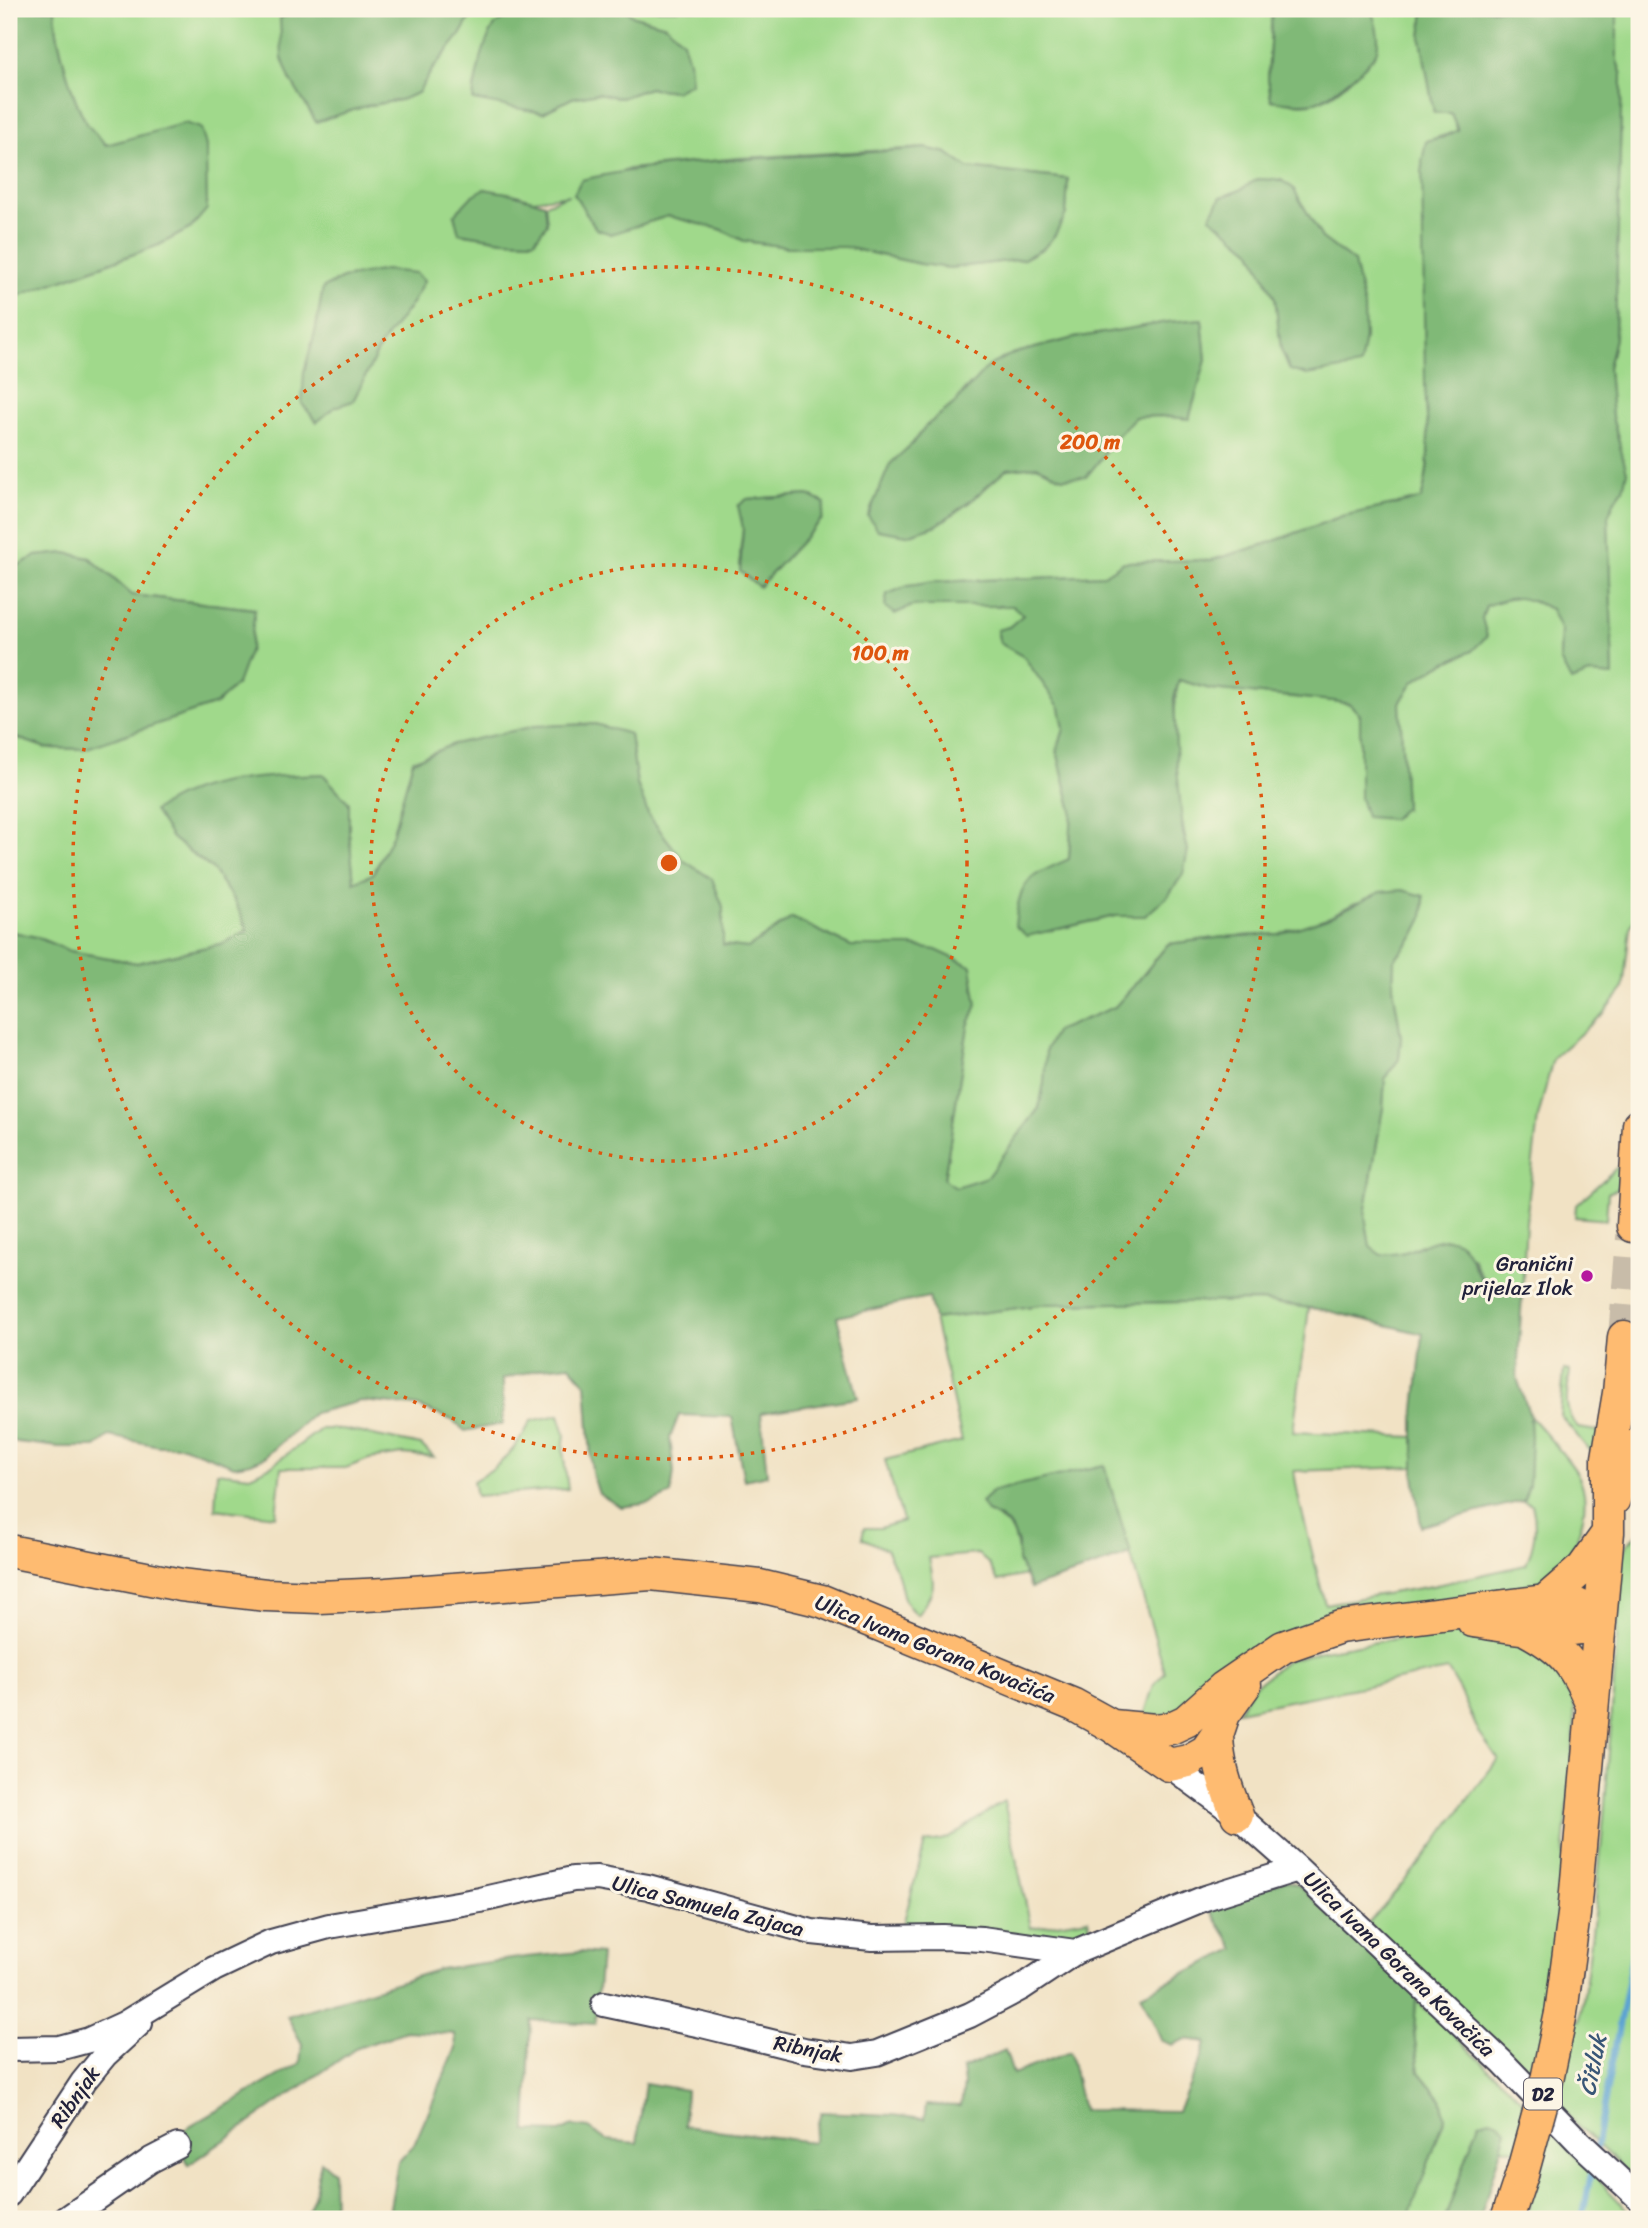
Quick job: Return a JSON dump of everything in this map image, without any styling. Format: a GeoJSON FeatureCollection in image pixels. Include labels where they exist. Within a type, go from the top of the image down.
{"type":"FeatureCollection","features":[{"type":"Feature","properties":{"kind":"main road"},"geometry":{"type":"LineString","coordinates":[[1633,1226],[1639,1125]]}},
{"type":"Feature","properties":{"kind":"main road","name":"D2"},"geometry":{"type":"LineString","coordinates":[[1507,2219],[1544,2094],[1561,2013],[1575,1902],[1609,1523],[1608,1458],[1618,1402],[1624,1337]]}},
{"type":"Feature","properties":{"kind":"main road","name":"D2"},"geometry":{"type":"LineString","coordinates":[[1609,1523],[1623,1471],[1639,1443]]}},
{"type":"Feature","properties":{"kind":"main road"},"geometry":{"type":"LineString","coordinates":[[1545,1601],[1583,1568],[1609,1523]]}},
{"type":"Feature","properties":{"kind":"main road","name":"Ulica Ivana Gorana Kovačića"},"geometry":{"type":"LineString","coordinates":[[9,1551],[181,1585],[266,1595],[319,1597],[386,1594],[651,1574],[760,1586],[822,1601],[1074,1705],[1112,1726],[1169,1765]]}},
{"type":"Feature","properties":{"kind":"main road"},"geometry":{"type":"LineString","coordinates":[[1112,1726],[1155,1730],[1171,1728],[1186,1721],[1223,1688],[1283,1647],[1340,1627],[1564,1600],[1588,1610],[1600,1623],[1571,1630],[1524,1628],[1436,1616]]}},
{"type":"Feature","properties":{"kind":"main road"},"geometry":{"type":"LineString","coordinates":[[1524,1628],[1565,1655],[1580,1676],[1591,1703]]}},
{"type":"Feature","properties":{"kind":"main road"},"geometry":{"type":"LineString","coordinates":[[1186,1721],[1171,1746],[1169,1765],[1188,1761],[1206,1751],[1217,1735],[1224,1714],[1262,1661]]}},
{"type":"Feature","properties":{"kind":"main road"},"geometry":{"type":"LineString","coordinates":[[1217,1735],[1217,1757],[1223,1783],[1237,1815]]}},
{"type":"Feature","properties":{"kind":"street","name":"Ulica Ivana Gorana Kovačića"},"geometry":{"type":"LineString","coordinates":[[1169,1765],[1237,1815],[1298,1869],[1502,2062],[1602,2165],[1639,2198]]}},
{"type":"Feature","properties":{"kind":"street"},"geometry":{"type":"LineString","coordinates":[[1075,1952],[1205,1898],[1298,1869]]}},
{"type":"Feature","properties":{"kind":"street","name":"Ulica Samuela Zajaca"},"geometry":{"type":"LineString","coordinates":[[9,2049],[59,2048],[89,2040],[124,2024],[214,1969],[271,1942],[329,1926],[480,1900],[573,1879],[597,1878],[648,1887],[812,1932],[872,1938],[982,1939],[1075,1952]]}},
{"type":"Feature","properties":{"kind":"street","name":"Ribnjak"},"geometry":{"type":"LineString","coordinates":[[604,2004],[804,2050],[852,2057],[902,2045],[970,2015],[1021,1988],[1075,1952]]}},
{"type":"Feature","properties":{"kind":"street","name":"Ribnjak"},"geometry":{"type":"LineString","coordinates":[[9,2194],[83,2082],[105,2055],[137,2028],[150,2007]]}},
{"type":"Feature","properties":{"kind":"street"},"geometry":{"type":"LineString","coordinates":[[66,2219],[151,2160],[178,2146]]}},
{"type":"Feature","properties":{"kind":"green space"},"geometry":{"type":"Polygon","coordinates":[[[9,9],[55,9],[61,52],[76,100],[88,125],[106,145],[185,123],[201,128],[206,146],[207,209],[191,228],[159,245],[9,299],[9,9]]]}},
{"type":"Feature","properties":{"kind":"green space"},"geometry":{"type":"Polygon","coordinates":[[[55,9],[304,9],[280,18],[290,79],[316,121],[418,93],[432,70],[460,35],[475,9],[559,9],[524,15],[490,32],[474,88],[511,106],[543,113],[572,98],[598,93],[621,98],[649,88],[675,91],[666,25],[634,16],[624,9],[1272,9],[1268,78],[1271,99],[1304,104],[1332,94],[1348,82],[1376,53],[1372,12],[1367,9],[1424,9],[1421,39],[1434,113],[1451,113],[1458,131],[1426,141],[1428,455],[1421,499],[1342,516],[1266,544],[1212,560],[1124,562],[1104,575],[933,582],[894,614],[912,606],[1013,606],[1024,616],[1009,627],[997,631],[1000,643],[1024,657],[1061,708],[1064,729],[1057,751],[1072,811],[1060,929],[1115,916],[1145,916],[1188,850],[1176,765],[1175,717],[1179,680],[1210,689],[1350,704],[1360,715],[1362,740],[1405,807],[1400,703],[1413,682],[1438,666],[1472,651],[1485,606],[1518,598],[1551,609],[1561,631],[1560,660],[1590,674],[1613,676],[1608,516],[1623,489],[1608,368],[1615,338],[1622,75],[1617,61],[1617,9],[1639,9],[1639,908],[1630,928],[1623,989],[1604,1013],[1553,1058],[1538,1118],[1526,1222],[1522,1295],[1490,1285],[1481,1275],[1472,1257],[1421,1245],[1406,1252],[1381,1256],[1370,1247],[1365,1215],[1383,1108],[1385,1079],[1399,1059],[1401,1037],[1393,986],[1394,960],[1414,936],[1423,918],[1424,896],[1355,903],[1327,918],[1279,934],[1168,944],[1115,1007],[1056,1031],[1039,1108],[987,1177],[956,1187],[944,1180],[968,1026],[976,1005],[911,946],[851,946],[792,918],[748,948],[723,945],[723,907],[712,880],[683,860],[649,816],[637,784],[630,735],[595,724],[534,726],[413,760],[392,836],[373,874],[354,882],[349,803],[155,811],[172,838],[212,869],[235,902],[248,931],[224,943],[137,963],[70,951],[36,937],[9,931],[9,735],[46,748],[84,749],[112,739],[255,609],[132,595],[90,558],[66,553],[36,556],[15,567],[9,567],[9,299],[159,245],[191,228],[145,135],[107,145],[88,125],[71,85],[61,52],[55,9]],[[925,148],[739,158],[629,169],[574,194],[610,234],[668,216],[720,229],[744,241],[787,247],[845,247],[950,268],[1024,259],[1066,214],[1068,179],[968,168],[947,153],[925,148]],[[1258,179],[1221,197],[1211,217],[1251,250],[1275,298],[1280,322],[1354,262],[1322,238],[1293,188],[1258,179]],[[485,189],[459,233],[503,240],[534,241],[547,224],[545,204],[569,195],[533,200],[485,189]],[[360,275],[343,278],[323,288],[316,328],[335,407],[353,401],[382,343],[413,302],[360,275]],[[1202,319],[1074,338],[1012,354],[965,389],[956,402],[926,426],[912,444],[890,464],[874,507],[907,535],[937,525],[970,502],[1007,469],[1037,466],[1062,478],[1100,460],[1110,443],[1135,417],[1189,419],[1206,360],[1202,319]],[[808,495],[747,499],[740,571],[759,586],[822,519],[808,495]]]}},
{"type":"Feature","properties":{"kind":"green space"},"geometry":{"type":"Polygon","coordinates":[[[304,9],[475,9],[460,35],[432,70],[418,93],[316,122],[290,79],[282,58],[280,18],[304,9]]]}},
{"type":"Feature","properties":{"kind":"green space"},"geometry":{"type":"Polygon","coordinates":[[[559,9],[624,9],[634,16],[666,25],[683,41],[689,61],[691,83],[675,91],[649,88],[621,98],[598,93],[572,98],[543,113],[473,100],[481,58],[494,27],[513,16],[559,9]]]}},
{"type":"Feature","properties":{"kind":"green space"},"geometry":{"type":"Polygon","coordinates":[[[1272,9],[1367,9],[1372,12],[1376,26],[1377,50],[1359,71],[1322,99],[1304,103],[1271,100],[1268,78],[1272,9]]]}},
{"type":"Feature","properties":{"kind":"green space"},"geometry":{"type":"Polygon","coordinates":[[[1424,9],[1617,9],[1617,61],[1622,75],[1615,338],[1608,368],[1612,417],[1627,472],[1623,489],[1608,516],[1613,676],[1590,674],[1571,681],[1560,660],[1561,631],[1551,609],[1518,598],[1486,606],[1482,618],[1487,636],[1472,651],[1438,666],[1413,682],[1400,703],[1405,807],[1393,819],[1366,817],[1360,798],[1360,715],[1350,704],[1210,689],[1179,680],[1174,698],[1177,767],[1183,832],[1188,850],[1183,874],[1168,896],[1145,916],[1115,916],[1027,936],[1015,926],[1023,889],[1035,876],[1069,859],[1072,811],[1057,751],[1064,729],[1060,708],[1024,657],[1000,643],[997,630],[1009,627],[1023,615],[1013,606],[912,606],[894,614],[885,606],[887,594],[908,586],[933,582],[1104,575],[1124,562],[1212,560],[1266,544],[1342,516],[1421,499],[1428,455],[1422,162],[1426,141],[1458,130],[1451,113],[1434,113],[1421,39],[1424,9]]]}},
{"type":"Feature","properties":{"kind":"green space"},"geometry":{"type":"Polygon","coordinates":[[[925,148],[947,153],[968,168],[1068,179],[1066,214],[1055,235],[1044,248],[1024,259],[950,268],[845,247],[787,247],[744,241],[720,229],[668,216],[611,234],[596,229],[574,194],[581,180],[666,166],[925,148]]]}},
{"type":"Feature","properties":{"kind":"green space"},"geometry":{"type":"Polygon","coordinates":[[[1258,179],[1281,180],[1293,188],[1322,238],[1354,262],[1364,307],[1365,338],[1360,366],[1307,375],[1290,370],[1281,350],[1275,298],[1251,250],[1210,217],[1221,197],[1258,179]]]}},
{"type":"Feature","properties":{"kind":"green space"},"geometry":{"type":"Polygon","coordinates":[[[484,189],[545,204],[547,224],[534,241],[503,240],[459,233],[454,215],[472,196],[484,189]]]}},
{"type":"Feature","properties":{"kind":"green space"},"geometry":{"type":"Polygon","coordinates":[[[385,270],[416,273],[424,281],[413,302],[382,343],[353,401],[335,407],[317,422],[302,404],[304,372],[323,288],[343,278],[385,270]]]}},
{"type":"Feature","properties":{"kind":"green space"},"geometry":{"type":"Polygon","coordinates":[[[1202,319],[1206,360],[1189,419],[1135,417],[1110,443],[1086,477],[1062,478],[1037,466],[1007,469],[937,525],[907,535],[878,530],[868,516],[890,464],[912,444],[926,426],[956,402],[988,366],[1012,354],[1074,338],[1202,319]]]}},
{"type":"Feature","properties":{"kind":"green space"},"geometry":{"type":"Polygon","coordinates":[[[808,495],[825,503],[822,519],[759,587],[740,571],[743,528],[738,506],[747,499],[808,495]]]}},
{"type":"Feature","properties":{"kind":"green space"},"geometry":{"type":"Polygon","coordinates":[[[66,553],[90,558],[132,595],[255,609],[250,649],[237,684],[216,704],[84,749],[46,748],[9,735],[9,567],[15,567],[36,556],[66,553]]]}},
{"type":"Feature","properties":{"kind":"green space"},"geometry":{"type":"Polygon","coordinates":[[[595,724],[630,734],[637,784],[649,816],[683,860],[712,879],[723,907],[723,945],[748,948],[792,918],[851,946],[911,946],[936,950],[971,966],[977,1005],[968,1026],[944,1179],[956,1187],[987,1177],[1039,1108],[1046,1049],[1056,1031],[1115,1007],[1168,944],[1279,934],[1327,918],[1380,892],[1402,890],[1424,896],[1423,918],[1414,936],[1394,960],[1393,986],[1401,1037],[1399,1059],[1385,1079],[1383,1108],[1365,1215],[1370,1247],[1381,1255],[1405,1252],[1435,1241],[1453,1239],[1464,1247],[1482,1279],[1495,1287],[1522,1295],[1517,1378],[1530,1416],[1531,1437],[1529,1485],[1523,1501],[1421,1526],[1414,1476],[1414,1419],[1423,1334],[1325,1310],[1260,1301],[1048,1304],[934,1319],[929,1297],[837,1317],[858,1398],[761,1413],[767,1475],[744,1480],[732,1417],[679,1415],[670,1438],[674,1472],[671,1494],[651,1503],[621,1507],[599,1494],[592,1473],[586,1384],[570,1365],[543,1368],[503,1379],[503,1424],[465,1431],[452,1420],[417,1406],[361,1401],[314,1413],[265,1457],[234,1466],[183,1446],[159,1446],[109,1436],[95,1447],[59,1447],[9,1441],[9,931],[36,937],[70,951],[137,963],[224,943],[248,930],[235,902],[212,869],[172,838],[154,811],[173,799],[235,780],[323,774],[349,803],[354,882],[373,874],[392,836],[413,761],[453,744],[535,726],[595,724]]]}},
{"type":"Feature","properties":{"kind":"green space"},"geometry":{"type":"Polygon","coordinates":[[[1625,1160],[1624,1186],[1608,1193],[1606,1220],[1575,1217],[1576,1205],[1625,1160]]]}},
{"type":"Feature","properties":{"kind":"green space"},"geometry":{"type":"Polygon","coordinates":[[[1260,1301],[1309,1308],[1293,1432],[1414,1437],[1414,1467],[1294,1471],[1325,1604],[1432,1586],[1526,1565],[1535,1528],[1532,1505],[1523,1501],[1529,1485],[1530,1416],[1568,1461],[1578,1475],[1583,1489],[1584,1504],[1578,1536],[1563,1565],[1553,1577],[1543,1587],[1358,1618],[1183,1712],[1143,1719],[1154,1684],[1165,1672],[1104,1465],[987,1512],[1000,1519],[1013,1532],[1026,1575],[998,1581],[989,1564],[978,1554],[929,1558],[933,1583],[931,1594],[917,1615],[912,1610],[905,1601],[897,1572],[886,1549],[862,1538],[864,1528],[880,1528],[903,1521],[885,1460],[962,1441],[934,1319],[1048,1304],[1260,1301]]]}},
{"type":"Feature","properties":{"kind":"green space"},"geometry":{"type":"Polygon","coordinates":[[[1564,1370],[1570,1371],[1567,1401],[1573,1421],[1578,1428],[1605,1432],[1598,1456],[1592,1454],[1560,1415],[1564,1370]]]}},
{"type":"Feature","properties":{"kind":"green space"},"geometry":{"type":"Polygon","coordinates":[[[559,1415],[565,1434],[563,1451],[568,1489],[476,1496],[473,1481],[507,1456],[531,1421],[559,1415]]]}},
{"type":"Feature","properties":{"kind":"green space"},"geometry":{"type":"Polygon","coordinates":[[[321,1429],[343,1429],[421,1445],[434,1457],[403,1454],[369,1459],[346,1468],[281,1468],[276,1516],[215,1509],[217,1472],[250,1476],[271,1466],[321,1429]]]}},
{"type":"Feature","properties":{"kind":"green space"},"geometry":{"type":"Polygon","coordinates":[[[1104,1465],[1131,1554],[1031,1588],[1018,1561],[1018,1544],[1012,1529],[1002,1519],[987,1512],[981,1502],[993,1491],[1104,1465]]]}},
{"type":"Feature","properties":{"kind":"green space"},"geometry":{"type":"Polygon","coordinates":[[[1639,1533],[1639,2177],[1624,2170],[1368,1924],[1421,1862],[1498,1759],[1479,1733],[1448,1670],[1238,1711],[1253,1687],[1288,1660],[1322,1651],[1418,1635],[1486,1633],[1523,1637],[1573,1688],[1575,1726],[1549,2016],[1580,2020],[1601,1847],[1622,1557],[1627,1544],[1639,1533]]]}},
{"type":"Feature","properties":{"kind":"green space"},"geometry":{"type":"Polygon","coordinates":[[[1004,1801],[1031,1928],[1088,1919],[1093,1938],[1068,1942],[901,1932],[925,1843],[949,1838],[1004,1801]]]}},
{"type":"Feature","properties":{"kind":"green space"},"geometry":{"type":"Polygon","coordinates":[[[1285,1880],[1297,1884],[1412,1988],[1416,2000],[1414,2034],[1419,2072],[1441,2099],[1445,2117],[1408,2219],[388,2219],[398,2162],[414,2145],[456,2048],[455,2034],[406,2031],[355,2049],[189,2165],[174,2136],[300,2063],[302,2044],[287,2016],[440,1969],[581,1952],[601,1954],[595,2024],[531,2020],[526,2131],[560,2132],[572,2126],[589,2128],[606,2140],[637,2143],[645,2083],[686,2090],[684,2126],[813,2142],[821,2112],[924,2119],[926,2105],[961,2106],[964,2085],[962,2069],[1005,2050],[1013,2074],[1070,2052],[1083,2110],[1178,2111],[1206,2042],[1186,2039],[1172,2045],[1162,2041],[1141,1994],[1235,1949],[1208,1907],[1285,1880]]]}},
{"type":"Feature","properties":{"kind":"green space"},"geometry":{"type":"Polygon","coordinates":[[[1416,2000],[1518,2096],[1636,2219],[1525,2219],[1544,2158],[1540,2154],[1501,2147],[1506,2130],[1479,2122],[1445,2219],[1408,2219],[1445,2117],[1441,2099],[1419,2072],[1414,2034],[1416,2000]]]}},
{"type":"Feature","properties":{"kind":"green space"},"geometry":{"type":"Polygon","coordinates":[[[1490,2119],[1499,2122],[1506,2130],[1480,2219],[1445,2219],[1479,2122],[1490,2119]]]}},
{"type":"Feature","properties":{"kind":"green space"},"geometry":{"type":"Polygon","coordinates":[[[321,2161],[333,2171],[334,2219],[297,2219],[307,2214],[314,2197],[321,2161]]]}},
{"type":"Feature","properties":{"kind":"waterway","name":"Čitluk"},"geometry":{"type":"LineString","coordinates":[[1596,2149],[1639,1918]]}},
{"type":"Feature","properties":{"kind":"waterway","name":"Čitluk"},"geometry":{"type":"LineString","coordinates":[[1582,2219],[1593,2163]]}},
{"type":"Feature","properties":{"kind":"tunnel"},"geometry":{"type":"LineString","coordinates":[[1624,1337],[1633,1226]]}},
{"type":"Feature","properties":{"kind":"place","name":"Granični prijelaz Ilok"},"geometry":{"type":"Point","coordinates":[1587,1276]}}]}
